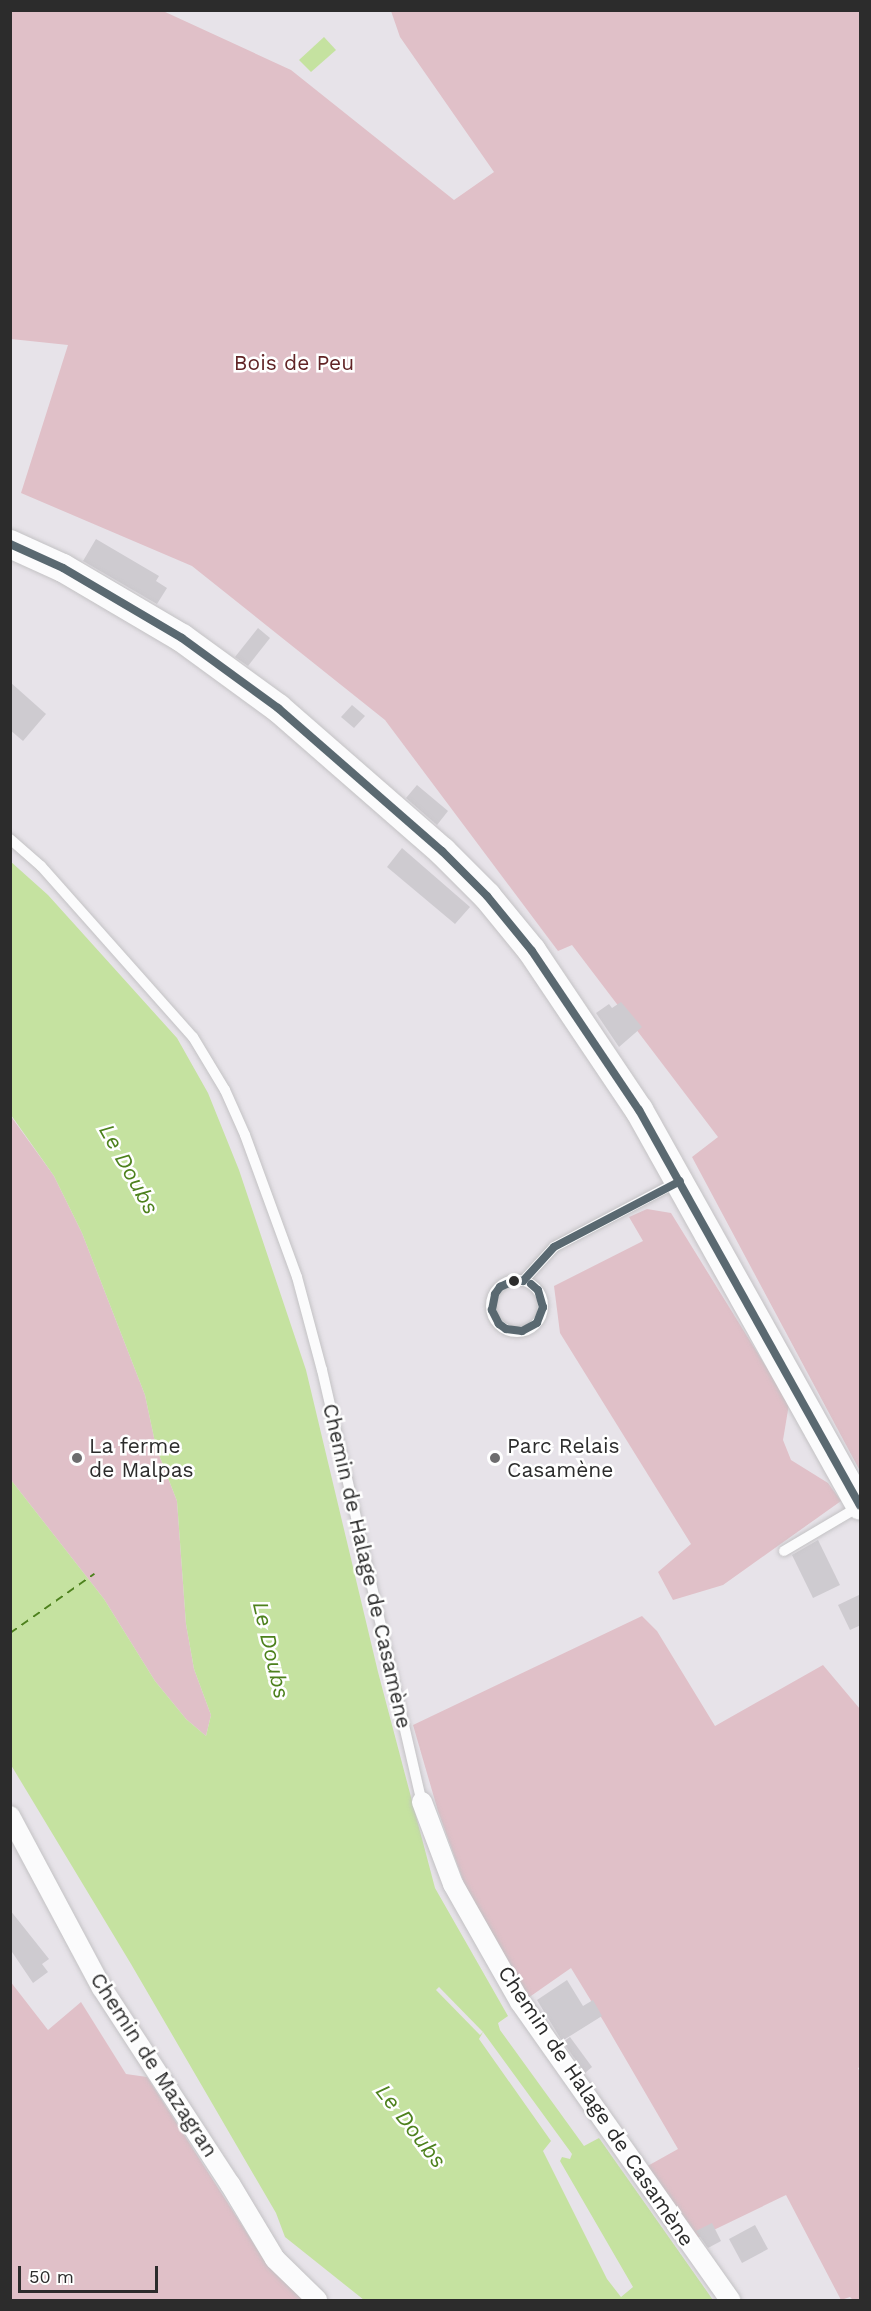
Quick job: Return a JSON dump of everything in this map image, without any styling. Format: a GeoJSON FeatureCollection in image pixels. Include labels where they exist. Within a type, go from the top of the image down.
{"type":"FeatureCollection","features":[{"type":"Feature","properties":{"kind":"main road"},"geometry":{"type":"LineString","coordinates":[[10,544],[63,568],[182,638],[278,708],[442,851],[487,896],[532,951],[623,1085],[680,1181],[830,1464],[861,1505]]}},
{"type":"Feature","properties":{"kind":"street","name":"Chemin de Halage de Casamène"},"geometry":{"type":"LineString","coordinates":[[422,1802],[453,1884],[520,2002],[730,2301]]}},
{"type":"Feature","properties":{"kind":"street","name":"Chemin de Mazagran"},"geometry":{"type":"LineString","coordinates":[[10,1816],[102,1988],[230,2184],[276,2259],[317,2301]]}},
{"type":"Feature","properties":{"kind":"lane","name":"Chemin de Halage de Casamène"},"geometry":{"type":"LineString","coordinates":[[10,838],[41,866],[193,1037],[225,1090],[245,1135],[297,1277],[322,1370],[422,1802]]}},
{"type":"Feature","properties":{"kind":"lane"},"geometry":{"type":"LineString","coordinates":[[527,1282],[554,1247],[680,1181]]}},
{"type":"Feature","properties":{"kind":"lane"},"geometry":{"type":"LineString","coordinates":[[507,1282],[527,1282],[542,1298],[542,1315],[530,1328],[522,1331],[506,1329],[499,1324],[492,1310],[495,1294],[507,1282]]}},
{"type":"Feature","properties":{"kind":"lane"},"geometry":{"type":"LineString","coordinates":[[784,1551],[861,1505]]}},
{"type":"Feature","properties":{"kind":"green space","name":"Bois de Peu"},"geometry":{"type":"Polygon","coordinates":[[[10,11],[163,11],[291,70],[454,200],[494,172],[400,37],[391,11],[860,11],[860,1471],[692,1157],[718,1137],[572,945],[558,951],[385,720],[192,566],[21,493],[68,345],[11,339],[10,11]]]}},
{"type":"Feature","properties":{"kind":"green space"},"geometry":{"type":"Polygon","coordinates":[[[10,1115],[54,1176],[82,1233],[145,1395],[156,1447],[177,1501],[186,1624],[194,1669],[211,1715],[206,1736],[186,1719],[155,1681],[104,1599],[11,1480],[10,1115]]]}},
{"type":"Feature","properties":{"kind":"green space"},"geometry":{"type":"Polygon","coordinates":[[[647,1209],[671,1213],[789,1404],[783,1440],[791,1460],[828,1483],[841,1501],[723,1585],[673,1600],[658,1572],[691,1544],[560,1333],[554,1286],[643,1241],[629,1217],[647,1209]]]}},
{"type":"Feature","properties":{"kind":"green space"},"geometry":{"type":"Polygon","coordinates":[[[642,1616],[657,1631],[715,1726],[823,1665],[860,1709],[860,2067],[858,2068],[860,2073],[860,2300],[853,2300],[850,2297],[841,2300],[786,2195],[695,2239],[644,2168],[678,2149],[604,2022],[571,1968],[528,1998],[467,1891],[438,1811],[413,1725],[642,1616]]]}},
{"type":"Feature","properties":{"kind":"green space"},"geometry":{"type":"Polygon","coordinates":[[[10,1981],[48,2030],[81,2002],[126,2074],[147,2077],[266,2263],[304,2300],[11,2300],[10,1981]]]}},
{"type":"Feature","properties":{"kind":"water"},"geometry":{"type":"Polygon","coordinates":[[[324,37],[336,50],[311,72],[299,60],[324,37]]]}},
{"type":"Feature","properties":{"kind":"water","name":"Le Doubs"},"geometry":{"type":"Polygon","coordinates":[[[10,861],[48,895],[177,1038],[208,1093],[239,1170],[306,1370],[378,1672],[435,1888],[508,2016],[498,2023],[500,2030],[584,2146],[599,2138],[713,2300],[364,2300],[285,2237],[276,2213],[131,1964],[11,1765],[11,1480],[104,1599],[155,1681],[186,1719],[206,1736],[211,1715],[194,1669],[186,1624],[177,1501],[156,1447],[145,1395],[82,1233],[54,1176],[11,1115],[10,861]],[[483,2032],[479,2039],[551,2141],[543,2151],[607,2279],[621,2297],[633,2287],[560,2161],[562,2157],[570,2159],[572,2154],[483,2032]]]}},
{"type":"Feature","properties":{"kind":"pier"},"geometry":{"type":"Polygon","coordinates":[[[439,1987],[483,2032],[480,2035],[436,1990],[439,1987]]]}},
{"type":"Feature","properties":{"kind":"building"},"geometry":{"type":"Polygon","coordinates":[[[96,539],[159,576],[156,581],[167,588],[157,604],[83,561],[96,539]]]}},
{"type":"Feature","properties":{"kind":"building"},"geometry":{"type":"Polygon","coordinates":[[[258,628],[270,638],[248,666],[235,657],[258,628]]]}},
{"type":"Feature","properties":{"kind":"building"},"geometry":{"type":"Polygon","coordinates":[[[10,682],[46,714],[23,741],[10,730],[10,682]]]}},
{"type":"Feature","properties":{"kind":"building"},"geometry":{"type":"Polygon","coordinates":[[[352,705],[365,716],[354,728],[341,717],[352,705]]]}},
{"type":"Feature","properties":{"kind":"building"},"geometry":{"type":"Polygon","coordinates":[[[417,785],[448,811],[437,825],[406,798],[417,785]]]}},
{"type":"Feature","properties":{"kind":"building"},"geometry":{"type":"Polygon","coordinates":[[[402,848],[470,907],[455,924],[387,867],[402,848]]]}},
{"type":"Feature","properties":{"kind":"building"},"geometry":{"type":"Polygon","coordinates":[[[621,1002],[642,1027],[619,1047],[596,1013],[609,1004],[612,1008],[621,1002]]]}},
{"type":"Feature","properties":{"kind":"building"},"geometry":{"type":"Polygon","coordinates":[[[818,1540],[840,1585],[813,1598],[792,1555],[818,1540]]]}},
{"type":"Feature","properties":{"kind":"building"},"geometry":{"type":"Polygon","coordinates":[[[861,1594],[861,1625],[850,1630],[838,1605],[861,1594]]]}},
{"type":"Feature","properties":{"kind":"building"},"geometry":{"type":"Polygon","coordinates":[[[10,1910],[49,1959],[42,1964],[48,1972],[33,1983],[10,1949],[10,1910]]]}},
{"type":"Feature","properties":{"kind":"building"},"geometry":{"type":"Polygon","coordinates":[[[567,1980],[583,2006],[593,2000],[602,2016],[562,2041],[537,2000],[567,1980]]]}},
{"type":"Feature","properties":{"kind":"building"},"geometry":{"type":"Polygon","coordinates":[[[570,2037],[592,2067],[585,2073],[563,2042],[570,2037]]]}},
{"type":"Feature","properties":{"kind":"building"},"geometry":{"type":"Polygon","coordinates":[[[712,2223],[721,2241],[708,2248],[696,2231],[712,2223]]]}},
{"type":"Feature","properties":{"kind":"building"},"geometry":{"type":"Polygon","coordinates":[[[755,2225],[768,2249],[742,2263],[729,2239],[755,2225]]]}},
{"type":"Feature","properties":{"kind":"ferry route"},"geometry":{"type":"LineString","coordinates":[[10,1633],[94,1574]]}},
{"type":"Feature","properties":{"kind":"transit line"},"geometry":{"type":"LineString","coordinates":[[10,544],[63,568],[182,638],[278,708],[442,851],[487,896],[532,951],[639,1110],[860,1505]]}},
{"type":"Feature","properties":{"kind":"transit line"},"geometry":{"type":"LineString","coordinates":[[531,1284],[538,1290],[543,1307],[537,1323],[522,1331],[506,1329],[499,1324],[492,1310],[495,1294],[500,1287],[515,1280],[523,1281],[554,1247],[680,1181]]}},
{"type":"Feature","properties":{"kind":"place","name":"La ferme de Malpas"},"geometry":{"type":"Point","coordinates":[77,1458]}},
{"type":"Feature","properties":{"kind":"place","name":"Parc Relais Casamène"},"geometry":{"type":"Point","coordinates":[495,1458]}}]}
